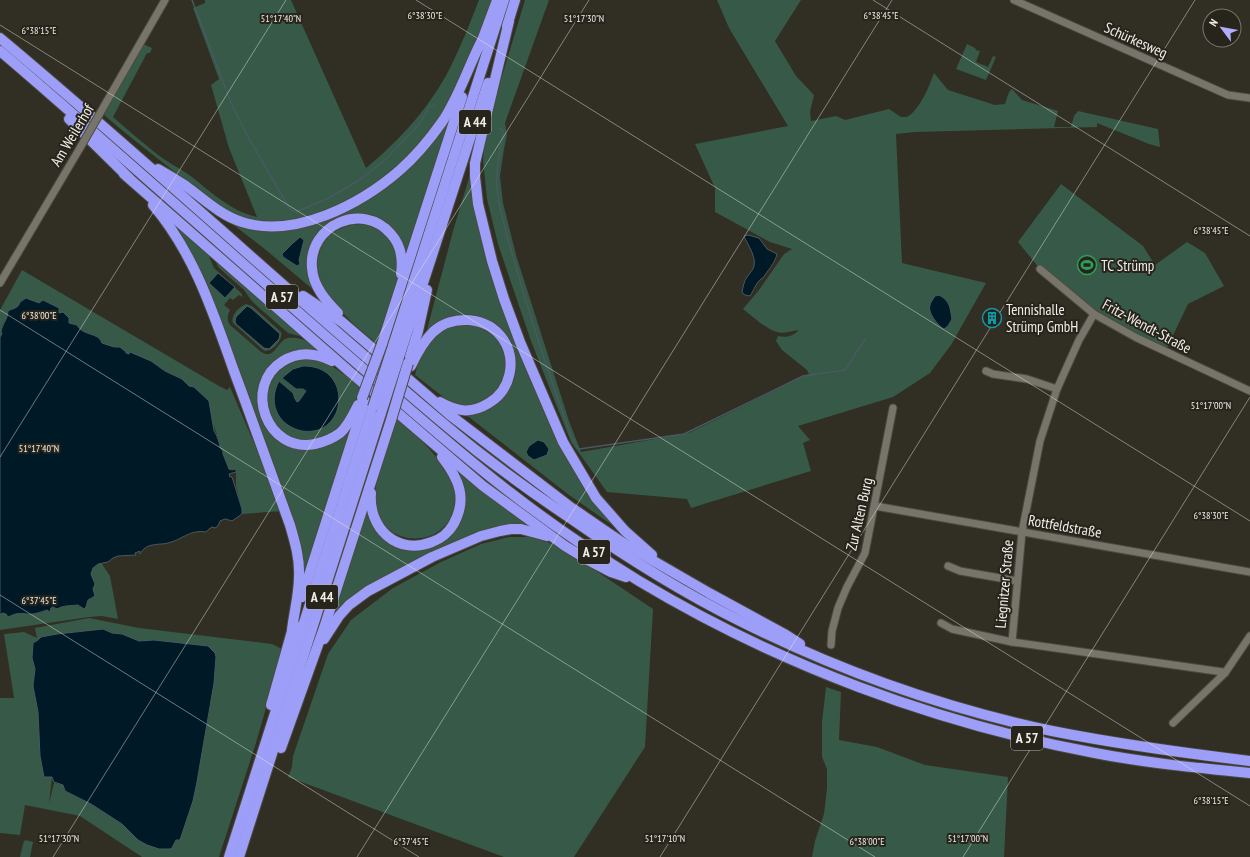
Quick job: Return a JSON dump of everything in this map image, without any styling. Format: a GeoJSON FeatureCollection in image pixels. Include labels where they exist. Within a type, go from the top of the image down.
{"type":"FeatureCollection","features":[{"type":"Feature","properties":{"kind":"highway"},"geometry":{"type":"LineString","coordinates":[[258,768],[267,719],[292,630],[370,405],[373,372],[464,92],[498,0]]}},
{"type":"Feature","properties":{"kind":"highway","name":"A 44"},"geometry":{"type":"LineString","coordinates":[[395,354],[504,0]]}},
{"type":"Feature","properties":{"kind":"highway","name":"A 44"},"geometry":{"type":"LineString","coordinates":[[229,857],[370,405],[395,354],[442,223],[515,0]]}},
{"type":"Feature","properties":{"kind":"highway"},"geometry":{"type":"LineString","coordinates":[[508,21],[476,163],[475,177],[478,204],[492,261],[520,342],[562,442],[596,498],[625,531],[656,558],[678,574]]}},
{"type":"Feature","properties":{"kind":"highway","name":"A 57"},"geometry":{"type":"LineString","coordinates":[[0,38],[479,453],[622,554],[672,585],[789,645],[859,673],[938,701],[989,716],[1048,730],[1146,748],[1250,760]]}},
{"type":"Feature","properties":{"kind":"highway"},"geometry":{"type":"LineString","coordinates":[[138,158],[174,178],[223,213],[243,222],[268,227],[284,226],[318,218],[342,208],[380,185],[400,170],[415,155],[428,140],[451,107],[482,40]]}},
{"type":"Feature","properties":{"kind":"highway","name":"A 57"},"geometry":{"type":"LineString","coordinates":[[0,51],[407,407],[486,473],[548,520],[642,582],[758,644],[816,670],[912,706],[986,728],[1098,754],[1190,767],[1250,773]]}},
{"type":"Feature","properties":{"kind":"highway"},"geometry":{"type":"LineString","coordinates":[[20,68],[28,83],[64,115],[124,174],[165,219],[178,238],[201,282],[296,543],[299,576],[298,597],[292,630]]}},
{"type":"Feature","properties":{"kind":"highway"},"geometry":{"type":"LineString","coordinates":[[124,174],[483,486],[557,540],[588,560],[611,572],[642,582]]}},
{"type":"Feature","properties":{"kind":"highway"},"geometry":{"type":"LineString","coordinates":[[367,343],[327,302],[316,285],[312,268],[313,252],[319,239],[329,229],[339,223],[352,219],[370,220],[387,229],[395,238],[401,251],[402,267],[398,294]]}},
{"type":"Feature","properties":{"kind":"highway"},"geometry":{"type":"LineString","coordinates":[[263,781],[274,767],[312,662],[410,364],[442,223]]}},
{"type":"Feature","properties":{"kind":"highway"},"geometry":{"type":"LineString","coordinates":[[269,272],[332,314],[450,415],[569,506],[626,545],[740,611],[786,635],[821,658]]}},
{"type":"Feature","properties":{"kind":"highway"},"geometry":{"type":"LineString","coordinates":[[410,364],[425,341],[434,331],[445,324],[458,320],[470,320],[482,323],[494,329],[503,339],[509,351],[511,362],[510,375],[505,387],[495,400],[481,408],[466,411],[452,408],[426,395]]}},
{"type":"Feature","properties":{"kind":"highway"},"geometry":{"type":"LineString","coordinates":[[350,372],[333,361],[308,353],[298,354],[281,362],[269,375],[264,384],[262,395],[262,405],[272,429],[283,438],[295,444],[310,445],[326,442],[340,433],[354,414],[370,405]]}},
{"type":"Feature","properties":{"kind":"highway","name":"A 44"},"geometry":{"type":"LineString","coordinates":[[239,857],[263,781],[370,405]]}},
{"type":"Feature","properties":{"kind":"highway"},"geometry":{"type":"LineString","coordinates":[[377,466],[371,490],[370,502],[373,516],[378,527],[386,536],[397,542],[408,545],[421,545],[443,537],[458,517],[461,494],[457,481],[450,467],[422,434]]}},
{"type":"Feature","properties":{"kind":"highway"},"geometry":{"type":"LineString","coordinates":[[312,662],[329,630],[349,605],[368,591],[432,557],[481,536],[511,529],[530,531],[557,540]]}},
{"type":"Feature","properties":{"kind":"street","name":"Am Weilerhof"},"geometry":{"type":"LineString","coordinates":[[0,283],[165,0]]}},
{"type":"Feature","properties":{"kind":"street","name":"Schürkesweg"},"geometry":{"type":"LineString","coordinates":[[1014,0],[1228,95],[1250,98]]}},
{"type":"Feature","properties":{"kind":"street","name":"Fritz-Wendt-Straße"},"geometry":{"type":"LineString","coordinates":[[1040,269],[1094,314],[1143,341],[1250,391]]}},
{"type":"Feature","properties":{"kind":"street","name":"Liegnitzer Straße"},"geometry":{"type":"LineString","coordinates":[[1094,314],[1079,340],[1057,389],[1040,441],[1022,532],[1012,642],[1225,673]]}},
{"type":"Feature","properties":{"kind":"street"},"geometry":{"type":"LineString","coordinates":[[986,371],[993,374],[1027,380],[1057,389]]}},
{"type":"Feature","properties":{"kind":"street","name":"Zur Alten Burg"},"geometry":{"type":"LineString","coordinates":[[831,645],[832,631],[838,608],[865,553],[893,408]]}},
{"type":"Feature","properties":{"kind":"street","name":"Rottfeldstraße"},"geometry":{"type":"LineString","coordinates":[[875,506],[1250,572]]}},
{"type":"Feature","properties":{"kind":"street"},"geometry":{"type":"LineString","coordinates":[[948,566],[960,571],[1017,581]]}},
{"type":"Feature","properties":{"kind":"street"},"geometry":{"type":"LineString","coordinates":[[941,623],[952,629],[1012,642]]}},
{"type":"Feature","properties":{"kind":"street"},"geometry":{"type":"LineString","coordinates":[[1173,723],[1225,673],[1250,636]]}},
{"type":"Feature","properties":{"kind":"green space"},"geometry":{"type":"Polygon","coordinates":[[[205,0],[291,0],[366,168],[402,135],[434,96],[454,60],[479,0],[494,0],[455,92],[444,112],[415,149],[380,180],[360,194],[339,205],[300,218],[282,222],[263,222],[254,221],[226,210],[208,198],[104,115],[107,109],[106,108],[143,44],[152,48],[150,53],[147,53],[113,117],[158,155],[192,177],[222,201],[230,206],[257,217],[229,148],[211,85],[219,79],[193,8],[205,3],[205,0]]]}},
{"type":"Feature","properties":{"kind":"green space"},"geometry":{"type":"Polygon","coordinates":[[[525,0],[549,0],[505,123],[507,135],[500,176],[503,203],[516,255],[569,421],[581,452],[689,433],[809,374],[807,370],[782,350],[776,341],[778,336],[790,336],[799,330],[783,333],[777,332],[759,322],[743,309],[759,290],[784,254],[792,249],[770,242],[715,212],[715,188],[695,144],[788,126],[729,28],[717,0],[801,0],[775,41],[796,76],[814,95],[810,112],[811,121],[836,116],[845,120],[889,109],[901,117],[907,117],[920,103],[927,91],[934,73],[948,90],[995,105],[1005,104],[1009,92],[1012,89],[1022,100],[1058,111],[1054,127],[1071,127],[1074,116],[1078,111],[1158,129],[1160,147],[1097,123],[1097,127],[915,132],[896,134],[902,263],[986,283],[951,345],[930,373],[893,397],[798,426],[810,440],[803,443],[811,471],[691,508],[687,499],[607,492],[571,442],[531,341],[498,244],[487,199],[483,160],[487,126],[525,0]]]}},
{"type":"Feature","properties":{"kind":"green space"},"geometry":{"type":"Polygon","coordinates":[[[967,44],[980,51],[976,62],[988,67],[993,56],[996,57],[986,80],[956,69],[967,44]]]}},
{"type":"Feature","properties":{"kind":"green space"},"geometry":{"type":"Polygon","coordinates":[[[453,113],[407,257],[405,256],[402,245],[363,216],[315,241],[317,293],[235,226],[237,223],[274,230],[374,192],[453,113]]]}},
{"type":"Feature","properties":{"kind":"green space"},"geometry":{"type":"Polygon","coordinates":[[[472,168],[488,247],[562,445],[625,534],[569,495],[415,375],[453,231],[472,168]]]}},
{"type":"Feature","properties":{"kind":"green space","name":"TC Strümp"},"geometry":{"type":"Polygon","coordinates":[[[1061,184],[1143,246],[1155,265],[1187,242],[1205,253],[1224,286],[1188,304],[1165,352],[1094,314],[1040,269],[1018,242],[1061,184]]]}},
{"type":"Feature","properties":{"kind":"green space"},"geometry":{"type":"Polygon","coordinates":[[[171,220],[208,254],[214,268],[242,294],[242,297],[239,295],[233,300],[230,298],[224,305],[230,310],[228,314],[228,321],[230,325],[264,354],[271,353],[285,339],[291,338],[307,341],[319,351],[271,367],[261,413],[299,448],[352,425],[303,577],[289,514],[171,220]]]}},
{"type":"Feature","properties":{"kind":"green space"},"geometry":{"type":"Polygon","coordinates":[[[361,224],[371,226],[386,235],[395,249],[397,257],[397,283],[377,344],[354,325],[332,300],[318,273],[318,259],[326,239],[339,229],[361,224]]]}},
{"type":"Feature","properties":{"kind":"green space"},"geometry":{"type":"Polygon","coordinates":[[[215,260],[303,337],[288,333],[257,306],[244,290],[218,267],[215,260]]]}},
{"type":"Feature","properties":{"kind":"green space"},"geometry":{"type":"Polygon","coordinates":[[[22,270],[219,386],[227,390],[230,387],[283,511],[242,514],[236,486],[236,469],[229,469],[220,448],[213,423],[194,387],[189,386],[182,379],[165,371],[151,361],[130,353],[125,353],[120,347],[110,346],[103,343],[98,337],[83,331],[77,325],[69,323],[59,313],[39,303],[19,305],[14,310],[9,310],[8,316],[2,326],[2,334],[0,337],[0,310],[22,270]]]}},
{"type":"Feature","properties":{"kind":"green space"},"geometry":{"type":"Polygon","coordinates":[[[246,304],[252,306],[281,332],[280,340],[270,350],[265,351],[262,349],[233,323],[232,320],[236,312],[246,304]]]}},
{"type":"Feature","properties":{"kind":"green space"},"geometry":{"type":"Polygon","coordinates":[[[307,359],[330,365],[343,373],[361,388],[349,414],[338,427],[324,436],[307,440],[291,437],[279,428],[271,416],[268,402],[269,388],[276,375],[289,364],[307,359]]]}},
{"type":"Feature","properties":{"kind":"green space"},"geometry":{"type":"Polygon","coordinates":[[[397,418],[422,441],[438,459],[445,468],[454,488],[454,509],[447,523],[437,532],[425,537],[412,538],[399,536],[388,529],[380,518],[375,504],[376,484],[397,418]]]}},
{"type":"Feature","properties":{"kind":"green space"},"geometry":{"type":"Polygon","coordinates":[[[453,467],[529,525],[521,524],[454,544],[331,620],[366,510],[368,510],[370,518],[412,548],[459,522],[453,467]]]}},
{"type":"Feature","properties":{"kind":"green space"},"geometry":{"type":"Polygon","coordinates":[[[509,537],[535,537],[562,548],[653,609],[645,747],[574,857],[504,857],[288,777],[292,767],[293,756],[328,654],[351,620],[393,588],[441,562],[481,544],[509,537]]]}},
{"type":"Feature","properties":{"kind":"green space"},"geometry":{"type":"Polygon","coordinates":[[[98,564],[102,564],[110,576],[118,619],[102,616],[89,617],[0,630],[0,615],[2,613],[9,616],[21,613],[38,613],[53,607],[57,609],[65,606],[78,605],[80,607],[86,607],[88,600],[93,598],[91,574],[93,568],[98,564]]]}},
{"type":"Feature","properties":{"kind":"green space"},"geometry":{"type":"Polygon","coordinates":[[[89,618],[139,628],[272,644],[282,649],[255,746],[219,857],[142,857],[80,816],[25,805],[20,835],[0,833],[0,698],[14,698],[4,634],[24,632],[37,638],[35,628],[89,618]],[[103,629],[57,634],[41,637],[38,640],[33,686],[38,712],[40,756],[52,777],[49,804],[54,783],[63,785],[65,791],[91,804],[122,824],[138,840],[207,725],[214,683],[216,657],[208,646],[154,640],[139,641],[122,634],[112,633],[103,629]]]}},
{"type":"Feature","properties":{"kind":"green space"},"geometry":{"type":"Polygon","coordinates":[[[826,687],[841,692],[839,740],[877,747],[925,765],[1008,777],[1004,857],[812,857],[815,841],[824,814],[827,788],[827,769],[822,757],[822,722],[826,687]]]}},
{"type":"Feature","properties":{"kind":"green space"},"geometry":{"type":"Polygon","coordinates":[[[25,840],[33,842],[30,857],[20,857],[23,844],[25,840]]]}},
{"type":"Feature","properties":{"kind":"water"},"geometry":{"type":"Polygon","coordinates":[[[748,235],[759,238],[767,249],[777,254],[775,260],[763,278],[757,283],[750,296],[745,295],[742,292],[745,280],[753,269],[754,265],[752,252],[744,236],[748,235]]]}},
{"type":"Feature","properties":{"kind":"water"},"geometry":{"type":"Polygon","coordinates":[[[300,237],[304,240],[299,260],[300,264],[297,266],[283,257],[282,254],[300,237]]]}},
{"type":"Feature","properties":{"kind":"water"},"geometry":{"type":"Polygon","coordinates":[[[218,273],[235,287],[225,298],[209,283],[218,273]]]}},
{"type":"Feature","properties":{"kind":"water"},"geometry":{"type":"Polygon","coordinates":[[[939,295],[949,305],[951,311],[952,319],[948,326],[944,329],[934,318],[929,308],[935,296],[939,295]]]}},
{"type":"Feature","properties":{"kind":"water"},"geometry":{"type":"Polygon","coordinates":[[[26,298],[39,303],[43,300],[59,308],[59,313],[63,312],[69,318],[69,323],[77,325],[83,331],[98,337],[102,343],[114,347],[120,347],[126,353],[129,354],[130,352],[151,361],[165,371],[182,379],[189,386],[194,387],[209,401],[214,431],[220,448],[229,469],[236,469],[236,472],[229,474],[230,477],[232,477],[242,509],[242,514],[232,521],[225,519],[220,521],[218,526],[215,528],[212,527],[206,532],[200,531],[191,533],[173,542],[146,547],[140,554],[140,551],[135,553],[136,555],[118,556],[108,562],[98,564],[93,568],[91,574],[95,584],[93,589],[95,596],[88,600],[84,609],[78,605],[65,606],[57,609],[53,607],[51,608],[50,612],[47,610],[32,614],[18,614],[8,617],[6,614],[2,613],[0,615],[0,337],[8,311],[17,307],[20,302],[26,298]]]}},
{"type":"Feature","properties":{"kind":"water"},"geometry":{"type":"Polygon","coordinates":[[[247,306],[280,334],[279,339],[269,349],[264,348],[236,324],[236,317],[247,306]]]}},
{"type":"Feature","properties":{"kind":"water"},"geometry":{"type":"Polygon","coordinates":[[[303,366],[319,369],[331,377],[337,388],[339,401],[336,413],[329,424],[317,430],[302,431],[286,424],[277,412],[274,403],[275,390],[279,381],[293,393],[297,402],[299,401],[306,391],[303,389],[296,389],[282,378],[293,369],[303,366]]]}},
{"type":"Feature","properties":{"kind":"water"},"geometry":{"type":"Polygon","coordinates":[[[538,440],[544,442],[549,449],[547,455],[534,460],[528,456],[526,452],[529,446],[538,440]]]}},
{"type":"Feature","properties":{"kind":"water"},"geometry":{"type":"Polygon","coordinates":[[[103,629],[112,633],[122,634],[139,641],[154,640],[208,646],[215,653],[214,683],[193,801],[180,840],[176,840],[170,849],[159,849],[138,840],[122,824],[91,804],[65,791],[63,785],[54,782],[52,777],[44,777],[40,756],[38,712],[33,686],[35,669],[32,658],[33,643],[41,637],[103,629]]]}},
{"type":"Feature","properties":{"kind":"waterway"},"geometry":{"type":"LineString","coordinates":[[192,0],[231,103],[248,137],[290,209],[296,212],[329,198],[358,181],[386,159],[420,123],[429,107],[435,105]]}},
{"type":"Feature","properties":{"kind":"waterway"},"geometry":{"type":"LineString","coordinates":[[500,128],[503,131],[503,136],[498,161],[497,187],[507,238],[542,352],[571,436],[579,449],[684,434],[803,376],[845,370],[865,339]]}},
{"type":"Feature","properties":{"kind":"place","name":"TC Strümp"},"geometry":{"type":"Point","coordinates":[1087,265]}},
{"type":"Feature","properties":{"kind":"place","name":"Tennishalle Strümp GmbH"},"geometry":{"type":"Point","coordinates":[992,318]}}]}
